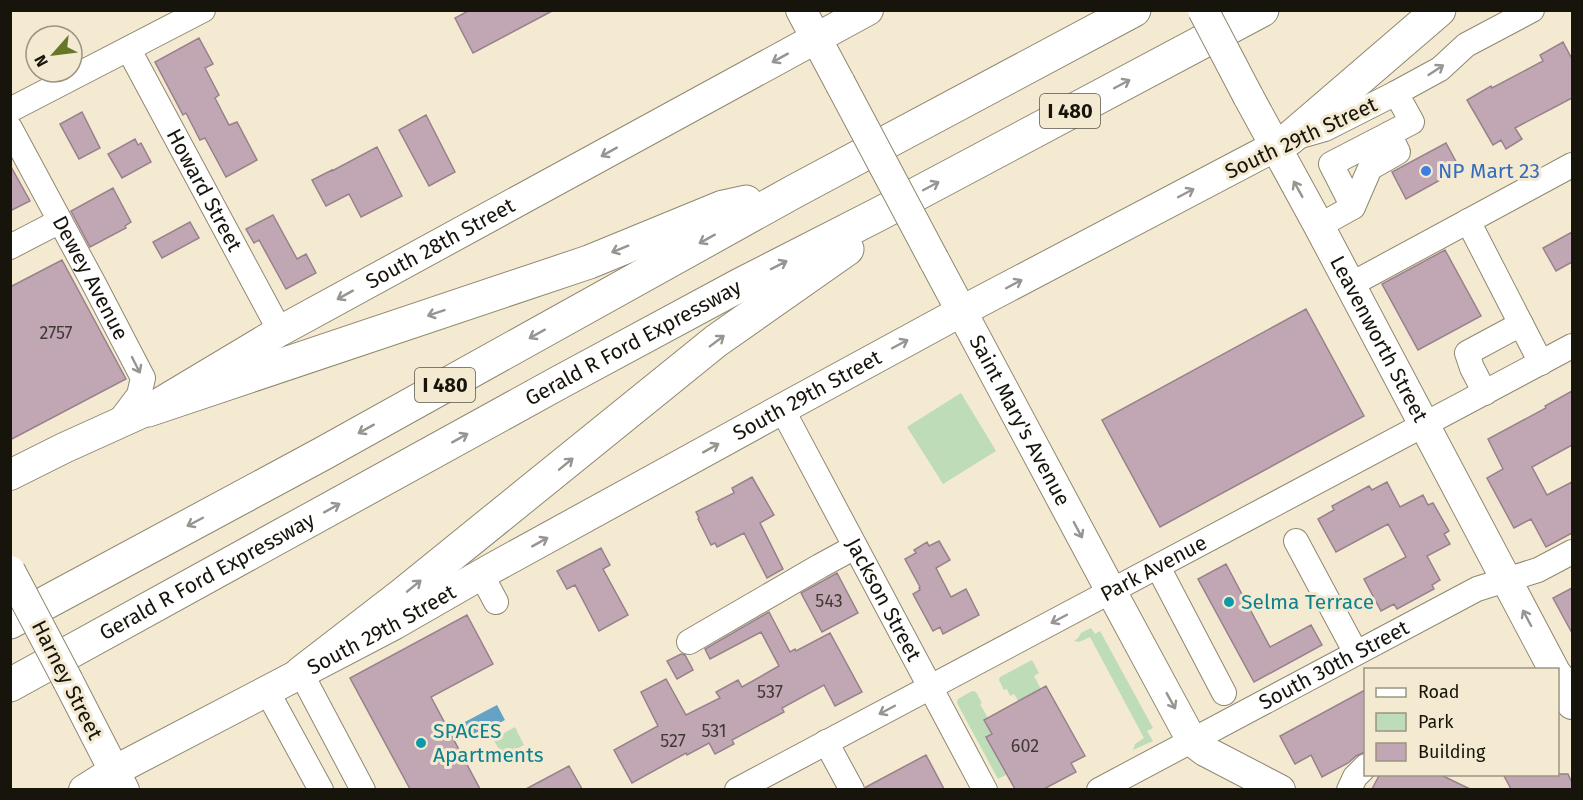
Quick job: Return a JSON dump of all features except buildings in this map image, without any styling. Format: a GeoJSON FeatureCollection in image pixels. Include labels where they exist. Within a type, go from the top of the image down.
{"type":"FeatureCollection","features":[{"type":"Feature","properties":{"kind":"highway","name":"I 480"},"geometry":{"type":"LineString","coordinates":[[10,622],[322,454],[795,191],[1134,10]]}},
{"type":"Feature","properties":{"kind":"highway","name":"Gerald R Ford Expressway"},"geometry":{"type":"LineString","coordinates":[[10,685],[560,382],[1262,10]]}},
{"type":"Feature","properties":{"kind":"highway"},"geometry":{"type":"LineString","coordinates":[[1282,142],[1439,10]]}},
{"type":"Feature","properties":{"kind":"highway"},"geometry":{"type":"LineString","coordinates":[[148,410],[589,262],[723,207],[795,191]]}},
{"type":"Feature","properties":{"kind":"highway"},"geometry":{"type":"LineString","coordinates":[[301,673],[428,574],[717,341],[850,247],[879,214]]}},
{"type":"Feature","properties":{"kind":"main road","name":"Saint Mary's Avenue"},"geometry":{"type":"LineString","coordinates":[[801,10],[1192,741],[1204,751],[1280,789]]}},
{"type":"Feature","properties":{"kind":"main road","name":"South 28th Street"},"geometry":{"type":"LineString","coordinates":[[10,475],[148,410],[280,331],[868,10]]}},
{"type":"Feature","properties":{"kind":"main road","name":"Leavenworth Street"},"geometry":{"type":"LineString","coordinates":[[1203,10],[1248,96],[1282,142],[1319,226],[1553,668]]}},
{"type":"Feature","properties":{"kind":"main road","name":"South 29th Street"},"geometry":{"type":"LineString","coordinates":[[84,789],[119,780],[267,691],[403,620],[481,574],[962,311],[1282,142]]}},
{"type":"Feature","properties":{"kind":"main road","name":"Harney Street"},"geometry":{"type":"LineString","coordinates":[[10,571],[119,780]]}},
{"type":"Feature","properties":{"kind":"main road"},"geometry":{"type":"LineString","coordinates":[[1559,680],[1572,704]]}},
{"type":"Feature","properties":{"kind":"street"},"geometry":{"type":"LineString","coordinates":[[10,110],[202,10]]}},
{"type":"Feature","properties":{"kind":"street","name":"South 29th Street"},"geometry":{"type":"LineString","coordinates":[[1282,142],[1325,129],[1396,93],[1440,69],[1466,45],[1532,10]]}},
{"type":"Feature","properties":{"kind":"street","name":"Howard Street"},"geometry":{"type":"LineString","coordinates":[[129,50],[280,331]]}},
{"type":"Feature","properties":{"kind":"street"},"geometry":{"type":"LineString","coordinates":[[1353,207],[1331,164],[1412,122],[1396,93]]}},
{"type":"Feature","properties":{"kind":"street","name":"Dewey Avenue"},"geometry":{"type":"LineString","coordinates":[[10,129],[142,378],[139,395],[117,424]]}},
{"type":"Feature","properties":{"kind":"street"},"geometry":{"type":"LineString","coordinates":[[1319,226],[1353,207],[1370,168],[1398,152],[1389,134]]}},
{"type":"Feature","properties":{"kind":"street"},"geometry":{"type":"LineString","coordinates":[[1350,285],[1572,165]]}},
{"type":"Feature","properties":{"kind":"street"},"geometry":{"type":"LineString","coordinates":[[10,247],[60,221]]}},
{"type":"Feature","properties":{"kind":"street"},"geometry":{"type":"LineString","coordinates":[[1468,221],[1541,363]]}},
{"type":"Feature","properties":{"kind":"street"},"geometry":{"type":"LineString","coordinates":[[1485,393],[1467,353],[1521,324]]}},
{"type":"Feature","properties":{"kind":"street","name":"Park Avenue"},"geometry":{"type":"LineString","coordinates":[[737,789],[1572,346]]}},
{"type":"Feature","properties":{"kind":"street","name":"Jackson Street"},"geometry":{"type":"LineString","coordinates":[[782,409],[985,789]]}},
{"type":"Feature","properties":{"kind":"street"},"geometry":{"type":"LineString","coordinates":[[1296,541],[1356,653]]}},
{"type":"Feature","properties":{"kind":"street"},"geometry":{"type":"LineString","coordinates":[[689,642],[855,547]]}},
{"type":"Feature","properties":{"kind":"street","name":"South 30th Street"},"geometry":{"type":"LineString","coordinates":[[1099,789],[1477,588],[1538,570],[1572,552]]}},
{"type":"Feature","properties":{"kind":"street"},"geometry":{"type":"LineString","coordinates":[[1158,567],[1224,693]]}},
{"type":"Feature","properties":{"kind":"street"},"geometry":{"type":"LineString","coordinates":[[481,574],[496,602]]}},
{"type":"Feature","properties":{"kind":"street"},"geometry":{"type":"LineString","coordinates":[[301,673],[363,789]]}},
{"type":"Feature","properties":{"kind":"street"},"geometry":{"type":"LineString","coordinates":[[267,691],[321,789]]}},
{"type":"Feature","properties":{"kind":"street"},"geometry":{"type":"LineString","coordinates":[[826,742],[852,789]]}},
{"type":"Feature","properties":{"kind":"street"},"geometry":{"type":"LineString","coordinates":[[1349,789],[1355,777],[1364,767]]}},
{"type":"Feature","properties":{"kind":"green space"},"geometry":{"type":"Polygon","coordinates":[[[961,393],[996,451],[943,484],[907,427],[961,393]]]}},
{"type":"Feature","properties":{"kind":"green space"},"geometry":{"type":"Polygon","coordinates":[[[1091,628],[1095,634],[1100,631],[1153,728],[1147,731],[1153,741],[1133,750],[1135,744],[1144,738],[1090,637],[1079,642],[1074,641],[1081,633],[1091,628]]]}},
{"type":"Feature","properties":{"kind":"green space"},"geometry":{"type":"Polygon","coordinates":[[[1032,660],[1039,673],[1034,676],[1042,691],[1019,702],[1014,694],[1010,696],[1007,689],[1004,690],[999,680],[1000,677],[1032,660]]]}},
{"type":"Feature","properties":{"kind":"green space"},"geometry":{"type":"Polygon","coordinates":[[[972,691],[976,692],[982,703],[980,704],[988,718],[984,720],[992,734],[986,737],[1006,775],[998,779],[957,703],[958,699],[972,691]]]}},
{"type":"Feature","properties":{"kind":"green space"},"geometry":{"type":"Polygon","coordinates":[[[515,727],[524,745],[503,756],[493,739],[515,727]]]}},
{"type":"Feature","properties":{"kind":"water"},"geometry":{"type":"Polygon","coordinates":[[[497,705],[505,720],[469,740],[461,724],[497,705]]]}},
{"type":"Feature","properties":{"kind":"place","name":"NP Mart 23"},"geometry":{"type":"Point","coordinates":[1426,171]}},
{"type":"Feature","properties":{"kind":"place","name":"Selma Terrace"},"geometry":{"type":"Point","coordinates":[1229,602]}},
{"type":"Feature","properties":{"kind":"place","name":"SPACES Apartments"},"geometry":{"type":"Point","coordinates":[421,743]}}]}
